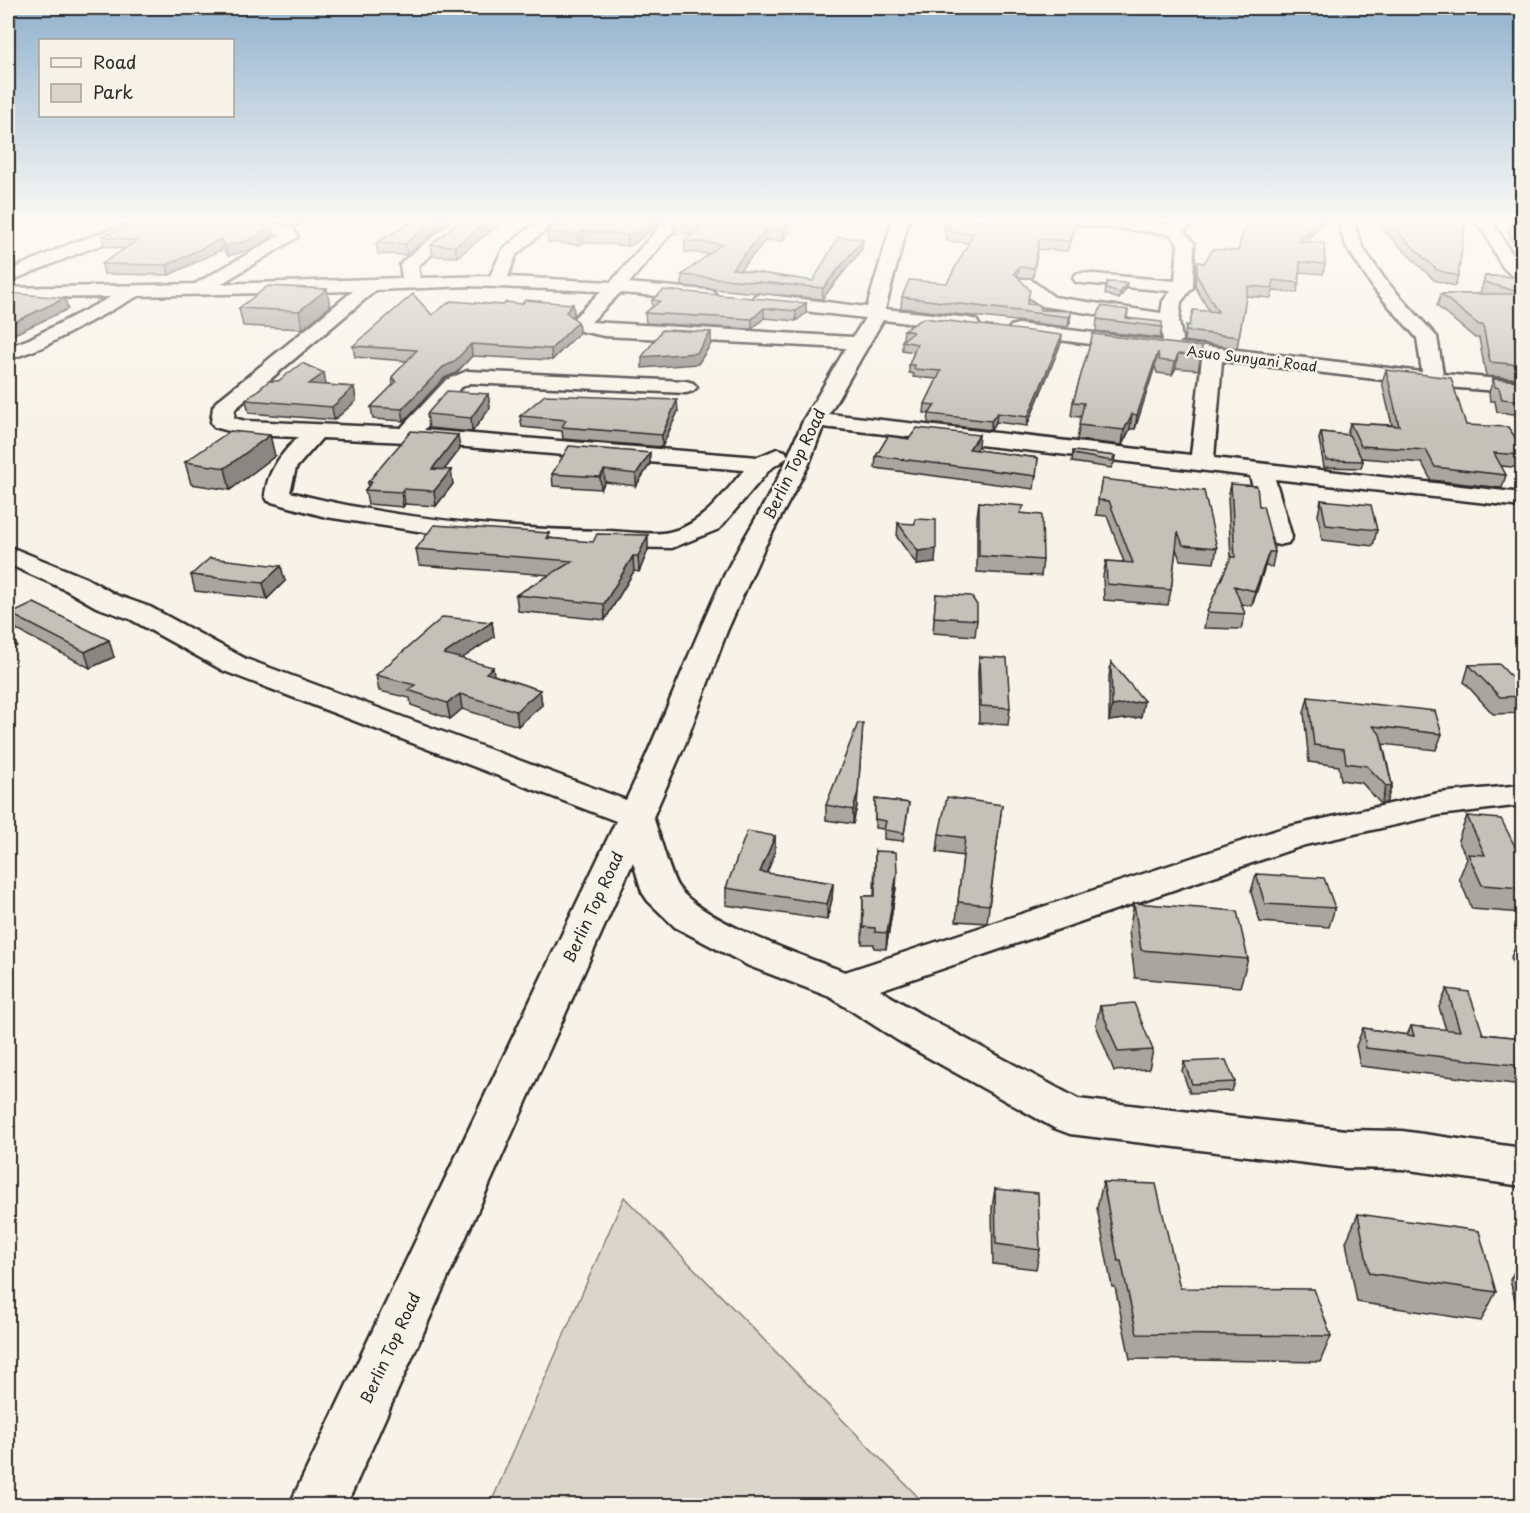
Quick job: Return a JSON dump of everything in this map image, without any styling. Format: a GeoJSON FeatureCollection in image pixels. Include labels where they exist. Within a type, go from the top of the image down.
{"type":"FeatureCollection","features":[{"type":"Feature","properties":{"kind":"street","name":"Asuo Sunyani Road"},"geometry":{"type":"LineString","coordinates":[[8,293],[211,290]]}},
{"type":"Feature","properties":{"kind":"street"},"geometry":{"type":"LineString","coordinates":[[365,290],[224,407],[222,422],[244,428],[407,435],[762,464]]}},
{"type":"Feature","properties":{"kind":"street"},"geometry":{"type":"LineString","coordinates":[[613,290],[579,323],[583,326],[604,330],[859,343]]}},
{"type":"Feature","properties":{"kind":"street","name":"Asuo Sunyani Road"},"geometry":{"type":"LineString","coordinates":[[647,290],[876,313],[1434,380],[1522,387]]}},
{"type":"Feature","properties":{"kind":"street","name":"Berlin Top Road"},"geometry":{"type":"LineString","coordinates":[[317,1506],[669,742],[713,631],[751,548],[796,466],[810,430],[876,313],[882,290]]}},
{"type":"Feature","properties":{"kind":"street"},"geometry":{"type":"LineString","coordinates":[[1031,290],[1049,302],[1131,312],[1170,320]]}},
{"type":"Feature","properties":{"kind":"street"},"geometry":{"type":"LineString","coordinates":[[1173,350],[1170,320],[1172,301],[1182,290]]}},
{"type":"Feature","properties":{"kind":"street"},"geometry":{"type":"LineString","coordinates":[[1384,290],[1427,337],[1434,380]]}},
{"type":"Feature","properties":{"kind":"street"},"geometry":{"type":"LineString","coordinates":[[8,354],[36,343],[136,291]]}},
{"type":"Feature","properties":{"kind":"street"},"geometry":{"type":"LineString","coordinates":[[1202,463],[1213,354]]}},
{"type":"Feature","properties":{"kind":"street"},"geometry":{"type":"LineString","coordinates":[[407,435],[453,384],[466,377],[686,387]]}},
{"type":"Feature","properties":{"kind":"street"},"geometry":{"type":"LineString","coordinates":[[316,431],[281,472],[277,484],[277,496],[326,509],[408,522],[557,538],[672,540],[710,524],[762,464],[810,430],[1202,463],[1522,500]]}},
{"type":"Feature","properties":{"kind":"street"},"geometry":{"type":"LineString","coordinates":[[1260,470],[1279,537]]}},
{"type":"Feature","properties":{"kind":"street"},"geometry":{"type":"LineString","coordinates":[[8,554],[106,601],[140,613],[234,665],[634,816],[661,892],[688,918],[763,956],[844,987],[912,1029],[1070,1116],[1346,1149],[1402,1150],[1522,1167]]}},
{"type":"Feature","properties":{"kind":"street"},"geometry":{"type":"LineString","coordinates":[[844,987],[1296,836],[1439,804],[1522,795]]}},
{"type":"Feature","properties":{"kind":"green space"},"geometry":{"type":"Polygon","coordinates":[[[624,1197],[926,1505],[490,1505],[624,1197]]]}},
{"type":"Feature","properties":{"kind":"building"},"geometry":{"type":"Polygon","coordinates":[[[263,290],[326,290],[299,311],[239,308],[263,290]]]}},
{"type":"Feature","properties":{"kind":"building"},"geometry":{"type":"Polygon","coordinates":[[[664,290],[806,303],[796,311],[764,308],[752,319],[645,313],[660,301],[652,300],[664,290]]]}},
{"type":"Feature","properties":{"kind":"building"},"geometry":{"type":"Polygon","coordinates":[[[905,290],[1030,290],[1027,304],[1040,305],[1040,310],[1071,311],[1069,317],[902,297],[905,290]]]}},
{"type":"Feature","properties":{"kind":"building"},"geometry":{"type":"Polygon","coordinates":[[[1108,290],[1122,290],[1120,293],[1108,290]]]}},
{"type":"Feature","properties":{"kind":"building"},"geometry":{"type":"Polygon","coordinates":[[[1205,290],[1247,290],[1239,337],[1186,331],[1186,325],[1189,326],[1193,310],[1218,312],[1205,290]]]}},
{"type":"Feature","properties":{"kind":"building"},"geometry":{"type":"Polygon","coordinates":[[[8,293],[65,298],[8,325],[8,293]]]}},
{"type":"Feature","properties":{"kind":"building"},"geometry":{"type":"Polygon","coordinates":[[[413,294],[432,315],[451,301],[503,305],[506,302],[522,304],[525,300],[573,304],[566,312],[578,322],[551,349],[471,344],[454,362],[443,367],[402,409],[371,407],[396,382],[392,377],[417,350],[353,346],[413,294]]]}},
{"type":"Feature","properties":{"kind":"building"},"geometry":{"type":"Polygon","coordinates":[[[1441,294],[1522,294],[1522,365],[1490,362],[1483,325],[1479,325],[1441,294]]]}},
{"type":"Feature","properties":{"kind":"building"},"geometry":{"type":"Polygon","coordinates":[[[1101,306],[1128,310],[1126,318],[1162,322],[1162,327],[1097,319],[1101,306]]]}},
{"type":"Feature","properties":{"kind":"building"},"geometry":{"type":"Polygon","coordinates":[[[924,318],[1062,335],[1028,417],[997,413],[991,421],[929,414],[935,405],[925,404],[941,371],[914,369],[915,365],[909,365],[917,344],[902,341],[913,332],[904,330],[924,318]]]}},
{"type":"Feature","properties":{"kind":"building"},"geometry":{"type":"Polygon","coordinates":[[[662,330],[711,332],[697,353],[642,357],[662,330]]]}},
{"type":"Feature","properties":{"kind":"building"},"geometry":{"type":"Polygon","coordinates":[[[1093,334],[1202,347],[1201,356],[1178,354],[1175,362],[1159,360],[1158,352],[1137,415],[1132,414],[1124,430],[1079,425],[1084,403],[1073,402],[1093,334]]]}},
{"type":"Feature","properties":{"kind":"building"},"geometry":{"type":"Polygon","coordinates":[[[302,363],[324,373],[309,384],[354,387],[332,407],[246,400],[269,381],[278,381],[302,363]]]}},
{"type":"Feature","properties":{"kind":"building"},"geometry":{"type":"Polygon","coordinates":[[[1386,370],[1451,378],[1466,425],[1508,427],[1522,447],[1522,455],[1494,453],[1506,475],[1435,467],[1426,450],[1361,446],[1350,423],[1399,426],[1386,370]]]}},
{"type":"Feature","properties":{"kind":"building"},"geometry":{"type":"Polygon","coordinates":[[[1493,379],[1522,381],[1522,401],[1502,399],[1493,379]]]}},
{"type":"Feature","properties":{"kind":"building"},"geometry":{"type":"Polygon","coordinates":[[[447,391],[488,394],[471,418],[427,414],[447,391]]]}},
{"type":"Feature","properties":{"kind":"building"},"geometry":{"type":"Polygon","coordinates":[[[545,395],[677,400],[662,435],[562,427],[566,420],[520,416],[545,395]]]}},
{"type":"Feature","properties":{"kind":"building"},"geometry":{"type":"Polygon","coordinates":[[[917,428],[979,435],[969,449],[1038,458],[1036,476],[876,456],[888,436],[909,439],[917,428]]]}},
{"type":"Feature","properties":{"kind":"building"},"geometry":{"type":"Polygon","coordinates":[[[230,431],[270,435],[225,468],[185,462],[230,431]]]}},
{"type":"Feature","properties":{"kind":"building"},"geometry":{"type":"Polygon","coordinates":[[[411,431],[458,435],[432,469],[451,470],[434,491],[365,490],[372,482],[368,482],[411,431]]]}},
{"type":"Feature","properties":{"kind":"building"},"geometry":{"type":"Polygon","coordinates":[[[1321,432],[1349,435],[1363,461],[1326,460],[1321,432]]]}},
{"type":"Feature","properties":{"kind":"building"},"geometry":{"type":"Polygon","coordinates":[[[569,446],[650,453],[636,474],[604,470],[600,477],[552,474],[569,446]]]}},
{"type":"Feature","properties":{"kind":"building"},"geometry":{"type":"Polygon","coordinates":[[[1073,451],[1115,456],[1112,461],[1073,454],[1073,451]]]}},
{"type":"Feature","properties":{"kind":"building"},"geometry":{"type":"Polygon","coordinates":[[[1102,479],[1204,491],[1217,548],[1183,545],[1178,532],[1171,590],[1107,584],[1106,561],[1133,563],[1109,501],[1098,500],[1102,479]]]}},
{"type":"Feature","properties":{"kind":"building"},"geometry":{"type":"Polygon","coordinates":[[[1231,484],[1257,486],[1259,506],[1263,506],[1275,552],[1269,552],[1255,591],[1234,586],[1245,614],[1207,612],[1231,557],[1235,557],[1231,484]]]}},
{"type":"Feature","properties":{"kind":"building"},"geometry":{"type":"Polygon","coordinates":[[[1321,500],[1371,505],[1377,530],[1326,525],[1321,500]]]}},
{"type":"Feature","properties":{"kind":"building"},"geometry":{"type":"Polygon","coordinates":[[[979,502],[1024,506],[1020,513],[1042,515],[1043,560],[979,556],[979,502]]]}},
{"type":"Feature","properties":{"kind":"building"},"geometry":{"type":"Polygon","coordinates":[[[915,519],[936,520],[936,549],[918,551],[898,523],[915,524],[915,519]]]}},
{"type":"Feature","properties":{"kind":"building"},"geometry":{"type":"Polygon","coordinates":[[[434,525],[549,533],[546,538],[593,542],[597,534],[648,535],[638,556],[633,556],[604,604],[516,595],[573,561],[416,549],[434,525]]]}},
{"type":"Feature","properties":{"kind":"building"},"geometry":{"type":"Polygon","coordinates":[[[210,558],[281,566],[263,583],[191,575],[210,558]]]}},
{"type":"Feature","properties":{"kind":"building"},"geometry":{"type":"Polygon","coordinates":[[[936,594],[971,596],[977,605],[977,620],[934,617],[936,594]]]}},
{"type":"Feature","properties":{"kind":"building"},"geometry":{"type":"Polygon","coordinates":[[[34,603],[109,640],[85,652],[11,614],[34,603]]]}},
{"type":"Feature","properties":{"kind":"building"},"geometry":{"type":"Polygon","coordinates":[[[443,617],[492,622],[444,654],[493,667],[486,673],[540,690],[516,711],[460,694],[447,703],[408,690],[415,685],[376,675],[443,617]]]}},
{"type":"Feature","properties":{"kind":"building"},"geometry":{"type":"Polygon","coordinates":[[[979,657],[1007,658],[1010,708],[981,706],[979,657]]]}},
{"type":"Feature","properties":{"kind":"building"},"geometry":{"type":"Polygon","coordinates":[[[1111,662],[1144,701],[1112,706],[1111,662]]]}},
{"type":"Feature","properties":{"kind":"building"},"geometry":{"type":"Polygon","coordinates":[[[1499,664],[1522,688],[1522,696],[1500,697],[1469,665],[1499,664]]]}},
{"type":"Feature","properties":{"kind":"building"},"geometry":{"type":"Polygon","coordinates":[[[1308,697],[1435,711],[1442,734],[1373,726],[1380,734],[1392,785],[1386,786],[1367,766],[1346,763],[1344,749],[1314,745],[1308,697]]]}},
{"type":"Feature","properties":{"kind":"building"},"geometry":{"type":"Polygon","coordinates":[[[858,723],[863,724],[858,792],[853,810],[826,805],[858,723]]]}},
{"type":"Feature","properties":{"kind":"building"},"geometry":{"type":"Polygon","coordinates":[[[947,797],[1002,805],[989,905],[958,902],[965,838],[939,834],[947,797]]]}},
{"type":"Feature","properties":{"kind":"building"},"geometry":{"type":"Polygon","coordinates":[[[875,799],[909,803],[904,833],[884,830],[886,821],[875,819],[875,799]]]}},
{"type":"Feature","properties":{"kind":"building"},"geometry":{"type":"Polygon","coordinates":[[[1467,816],[1501,819],[1522,858],[1522,888],[1482,885],[1468,854],[1485,855],[1467,816]]]}},
{"type":"Feature","properties":{"kind":"building"},"geometry":{"type":"Polygon","coordinates":[[[747,831],[775,836],[760,872],[833,883],[827,904],[726,888],[747,831]]]}},
{"type":"Feature","properties":{"kind":"building"},"geometry":{"type":"Polygon","coordinates":[[[875,851],[896,852],[897,872],[887,933],[875,932],[875,928],[863,927],[863,896],[875,896],[875,851]]]}},
{"type":"Feature","properties":{"kind":"building"},"geometry":{"type":"Polygon","coordinates":[[[1256,874],[1324,878],[1335,908],[1265,904],[1256,874]]]}},
{"type":"Feature","properties":{"kind":"building"},"geometry":{"type":"Polygon","coordinates":[[[1134,903],[1237,911],[1248,959],[1141,950],[1134,903]]]}},
{"type":"Feature","properties":{"kind":"building"},"geometry":{"type":"Polygon","coordinates":[[[1447,989],[1469,992],[1483,1034],[1522,1038],[1522,1066],[1366,1048],[1363,1028],[1414,1036],[1411,1026],[1460,1031],[1447,989]]]}},
{"type":"Feature","properties":{"kind":"building"},"geometry":{"type":"Polygon","coordinates":[[[1134,1003],[1153,1050],[1118,1052],[1100,1006],[1134,1003]]]}},
{"type":"Feature","properties":{"kind":"building"},"geometry":{"type":"Polygon","coordinates":[[[1226,1060],[1235,1082],[1192,1084],[1184,1062],[1226,1060]]]}},
{"type":"Feature","properties":{"kind":"building"},"geometry":{"type":"Polygon","coordinates":[[[1103,1182],[1156,1184],[1180,1288],[1314,1289],[1331,1336],[1137,1334],[1121,1261],[1118,1261],[1103,1182]]]}},
{"type":"Feature","properties":{"kind":"building"},"geometry":{"type":"Polygon","coordinates":[[[995,1189],[1038,1193],[1040,1250],[996,1244],[995,1189]]]}},
{"type":"Feature","properties":{"kind":"building"},"geometry":{"type":"Polygon","coordinates":[[[1358,1214],[1479,1231],[1496,1292],[1369,1273],[1358,1214]]]}}]}
